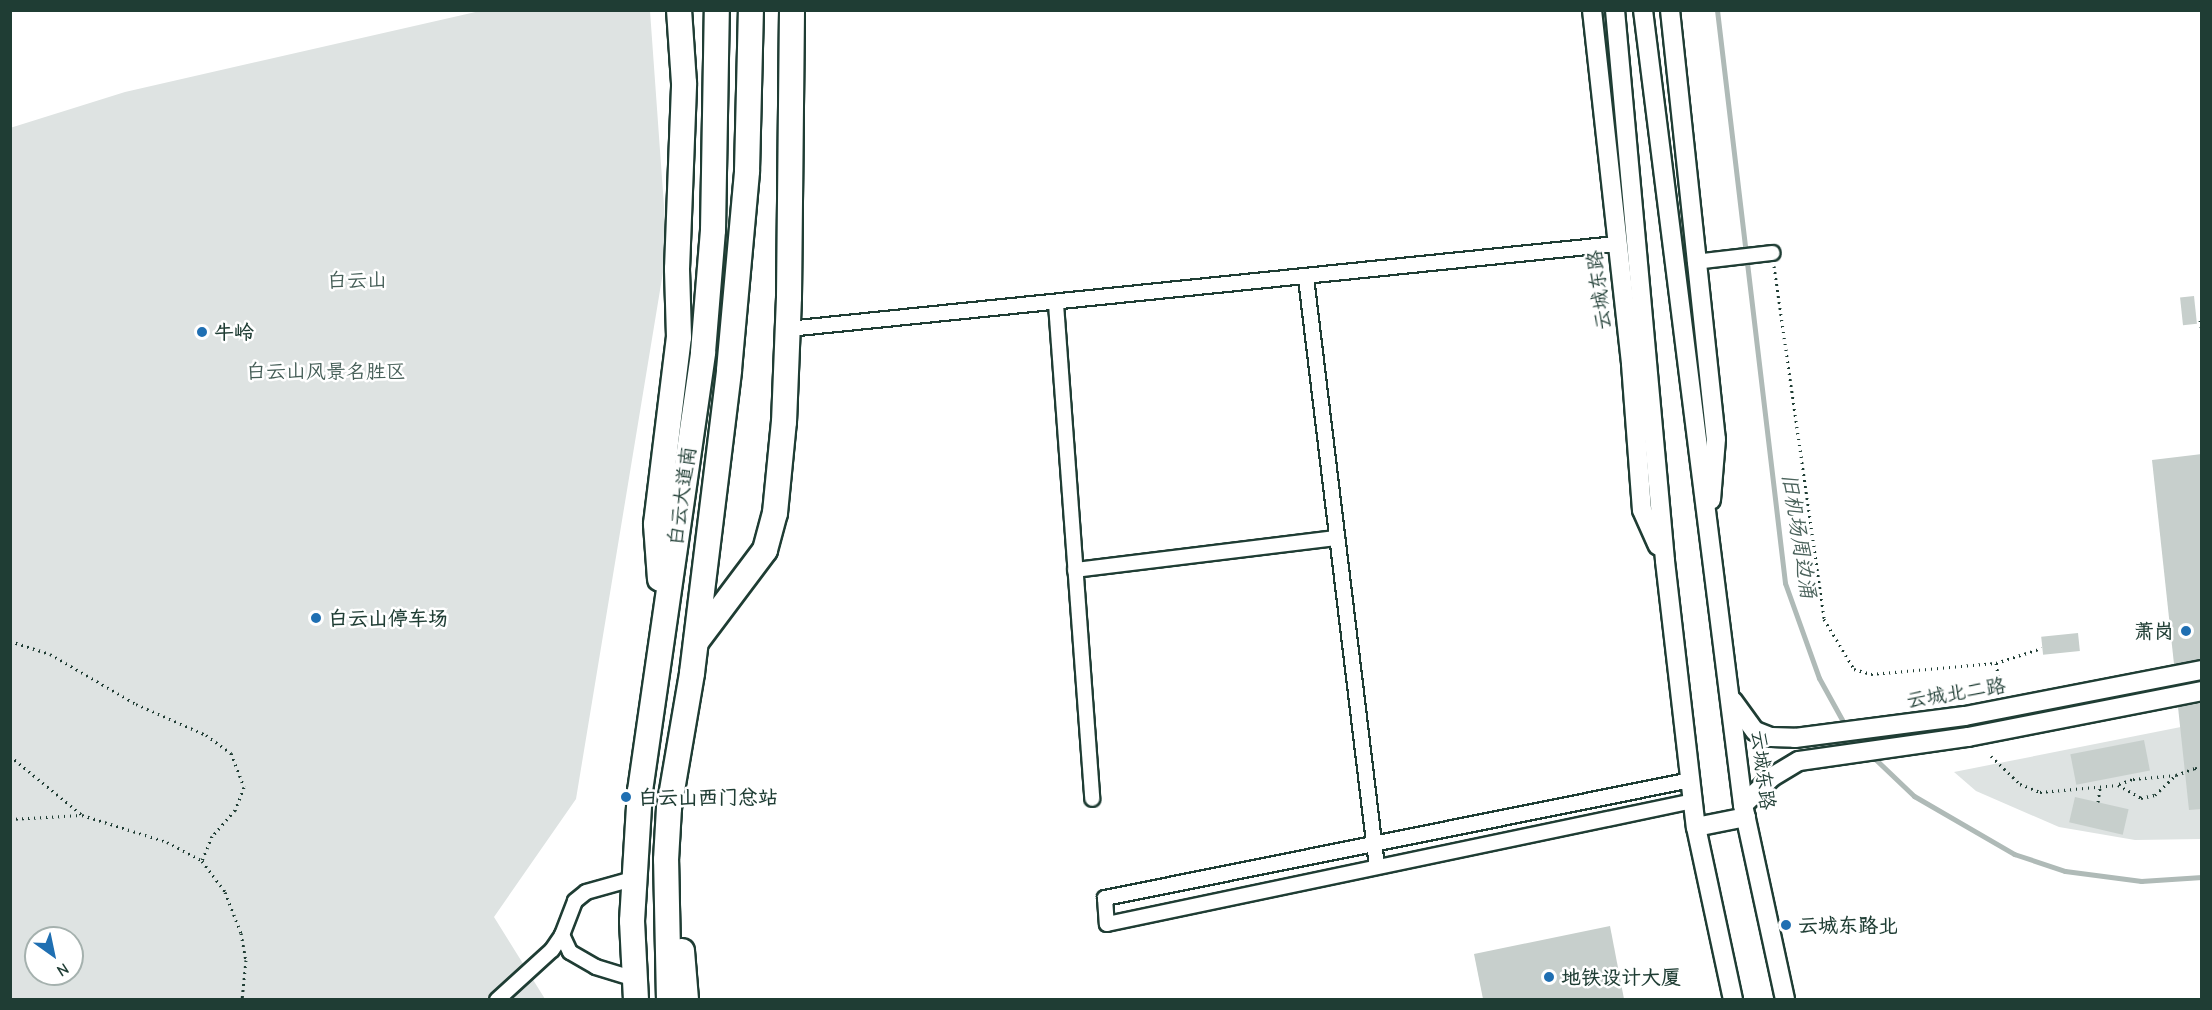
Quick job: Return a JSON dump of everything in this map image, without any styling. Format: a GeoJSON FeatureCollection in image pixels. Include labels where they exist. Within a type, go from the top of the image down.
{"type":"FeatureCollection","features":[{"type":"Feature","properties":{"kind":"highway"},"geometry":{"type":"LineString","coordinates":[[663,629],[656,524],[679,338],[677,269],[684,83],[679,10]]}},
{"type":"Feature","properties":{"kind":"highway","name":"白云大道南"},"geometry":{"type":"LineString","coordinates":[[637,993],[632,921],[640,791],[703,352],[713,219],[717,10]]}},
{"type":"Feature","properties":{"kind":"highway","name":"白云大道南"},"geometry":{"type":"LineString","coordinates":[[669,999],[666,869],[670,798],[696,642],[729,370],[747,171],[751,10]]}},
{"type":"Feature","properties":{"kind":"highway"},"geometry":{"type":"LineString","coordinates":[[696,642],[765,550],[777,501],[788,329],[794,95],[792,10]]}},
{"type":"Feature","properties":{"kind":"highway","name":"白云大道南"},"geometry":{"type":"LineString","coordinates":[[666,869],[680,920],[686,999]]}},
{"type":"Feature","properties":{"kind":"street","name":"云城东路"},"geometry":{"type":"LineString","coordinates":[[1592,10],[1642,510],[1665,561]]}},
{"type":"Feature","properties":{"kind":"street","name":"云城东路"},"geometry":{"type":"LineString","coordinates":[[1615,10],[1665,561],[1695,827],[1733,999]]}},
{"type":"Feature","properties":{"kind":"street","name":"云城东路"},"geometry":{"type":"LineString","coordinates":[[1642,10],[1708,543],[1732,700],[1744,811],[1785,999]]}},
{"type":"Feature","properties":{"kind":"street","name":"云城东路"},"geometry":{"type":"LineString","coordinates":[[1670,10],[1704,260],[1716,439],[1708,543]]}},
{"type":"Feature","properties":{"kind":"street"},"geometry":{"type":"LineString","coordinates":[[788,329],[1056,304],[1616,244]]}},
{"type":"Feature","properties":{"kind":"street"},"geometry":{"type":"LineString","coordinates":[[1704,260],[1772,253]]}},
{"type":"Feature","properties":{"kind":"street"},"geometry":{"type":"LineString","coordinates":[[1306,278],[1377,867]]}},
{"type":"Feature","properties":{"kind":"street"},"geometry":{"type":"LineString","coordinates":[[1056,304],[1092,799]]}},
{"type":"Feature","properties":{"kind":"street"},"geometry":{"type":"LineString","coordinates":[[1075,570],[1337,538]]}},
{"type":"Feature","properties":{"kind":"street","name":"云城北二路"},"geometry":{"type":"LineString","coordinates":[[1732,700],[1761,734],[1780,738],[1814,736],[1965,716],[2202,670]]}},
{"type":"Feature","properties":{"kind":"street"},"geometry":{"type":"LineString","coordinates":[[1695,827],[1744,811],[1772,777],[1799,761],[1819,756],[1968,737],[2202,691]]}},
{"type":"Feature","properties":{"kind":"street"},"geometry":{"type":"LineString","coordinates":[[1965,716],[1968,737]]}},
{"type":"Feature","properties":{"kind":"street"},"geometry":{"type":"LineString","coordinates":[[1691,780],[1105,898],[1107,924],[1693,801]]}},
{"type":"Feature","properties":{"kind":"street"},"geometry":{"type":"LineString","coordinates":[[496,999],[552,950],[562,935],[575,901],[586,892],[636,878]]}},
{"type":"Feature","properties":{"kind":"street"},"geometry":{"type":"LineString","coordinates":[[562,935],[570,952],[637,993]]}},
{"type":"Feature","properties":{"kind":"path"},"geometry":{"type":"LineString","coordinates":[[1772,253],[1824,619],[1854,669],[1871,674],[1996,663],[2042,648]]}},
{"type":"Feature","properties":{"kind":"path"},"geometry":{"type":"LineString","coordinates":[[2200,320],[2202,333]]}},
{"type":"Feature","properties":{"kind":"path"},"geometry":{"type":"LineString","coordinates":[[10,641],[50,654],[136,704],[207,735],[231,753],[244,788],[235,810],[212,836],[202,861]]}},
{"type":"Feature","properties":{"kind":"path"},"geometry":{"type":"LineString","coordinates":[[1996,663],[2003,708]]}},
{"type":"Feature","properties":{"kind":"path"},"geometry":{"type":"LineString","coordinates":[[10,756],[82,815]]}},
{"type":"Feature","properties":{"kind":"path"},"geometry":{"type":"LineString","coordinates":[[1991,756],[2020,784],[2040,792],[2100,788],[2118,785],[2133,779],[2176,776],[2195,768],[2202,770]]}},
{"type":"Feature","properties":{"kind":"path"},"geometry":{"type":"LineString","coordinates":[[2118,785],[2140,798],[2155,795],[2176,776]]}},
{"type":"Feature","properties":{"kind":"path"},"geometry":{"type":"LineString","coordinates":[[2098,802],[2100,788]]}},
{"type":"Feature","properties":{"kind":"path"},"geometry":{"type":"LineString","coordinates":[[10,819],[82,815],[167,842],[202,861],[225,892],[241,933],[246,960],[242,999]]}},
{"type":"Feature","properties":{"kind":"green space","name":"白云山"},"geometry":{"type":"Polygon","coordinates":[[[480,11],[650,11],[667,248],[576,799],[494,917],[545,999],[11,999],[10,128],[125,92],[480,11]]]}},
{"type":"Feature","properties":{"kind":"green space"},"geometry":{"type":"Polygon","coordinates":[[[2201,723],[2201,839],[2135,840],[2059,827],[1976,791],[1954,772],[2201,723]]]}},
{"type":"Feature","properties":{"kind":"building"},"geometry":{"type":"Polygon","coordinates":[[[2194,296],[2197,324],[2183,325],[2180,297],[2194,296]]]}},
{"type":"Feature","properties":{"kind":"building","name":"萧岗"},"geometry":{"type":"Polygon","coordinates":[[[2202,454],[2202,659],[2174,664],[2152,460],[2202,454]]]}},
{"type":"Feature","properties":{"kind":"building"},"geometry":{"type":"Polygon","coordinates":[[[2078,633],[2080,651],[2043,655],[2041,637],[2078,633]]]}},
{"type":"Feature","properties":{"kind":"building"},"geometry":{"type":"Polygon","coordinates":[[[2202,703],[2202,809],[2189,810],[2178,707],[2202,703]]]}},
{"type":"Feature","properties":{"kind":"building"},"geometry":{"type":"Polygon","coordinates":[[[2144,740],[2150,770],[2076,785],[2070,754],[2144,740]]]}},
{"type":"Feature","properties":{"kind":"building"},"geometry":{"type":"Polygon","coordinates":[[[2075,797],[2129,809],[2123,835],[2069,822],[2075,797]]]}},
{"type":"Feature","properties":{"kind":"building","name":"地铁设计大厦"},"geometry":{"type":"Polygon","coordinates":[[[1610,926],[1624,999],[1483,999],[1474,954],[1610,926]]]}},
{"type":"Feature","properties":{"kind":"waterway","name":"旧机场周边涌"},"geometry":{"type":"LineString","coordinates":[[1717,10],[1785,583],[1819,678],[1846,727]]}},
{"type":"Feature","properties":{"kind":"waterway","name":"旧机场周边涌"},"geometry":{"type":"LineString","coordinates":[[1872,756],[1914,796],[2014,854],[2065,871],[2141,881],[2202,877]]}},
{"type":"Feature","properties":{"kind":"place","name":"牛岭"},"geometry":{"type":"Point","coordinates":[202,332]}},
{"type":"Feature","properties":{"kind":"place","name":"白云山停车场"},"geometry":{"type":"Point","coordinates":[316,618]}},
{"type":"Feature","properties":{"kind":"place","name":"萧岗"},"geometry":{"type":"Point","coordinates":[2186,631]}},
{"type":"Feature","properties":{"kind":"place","name":"白云山西门总站"},"geometry":{"type":"Point","coordinates":[626,797]}},
{"type":"Feature","properties":{"kind":"place","name":"云城东路北"},"geometry":{"type":"Point","coordinates":[1786,925]}},
{"type":"Feature","properties":{"kind":"place","name":"地铁设计大厦"},"geometry":{"type":"Point","coordinates":[1549,977]}},
{"type":"Feature","properties":{"kind":"park label","name":"白云山风景名胜区"},"geometry":{"type":"Point","coordinates":[326,371]}}]}
